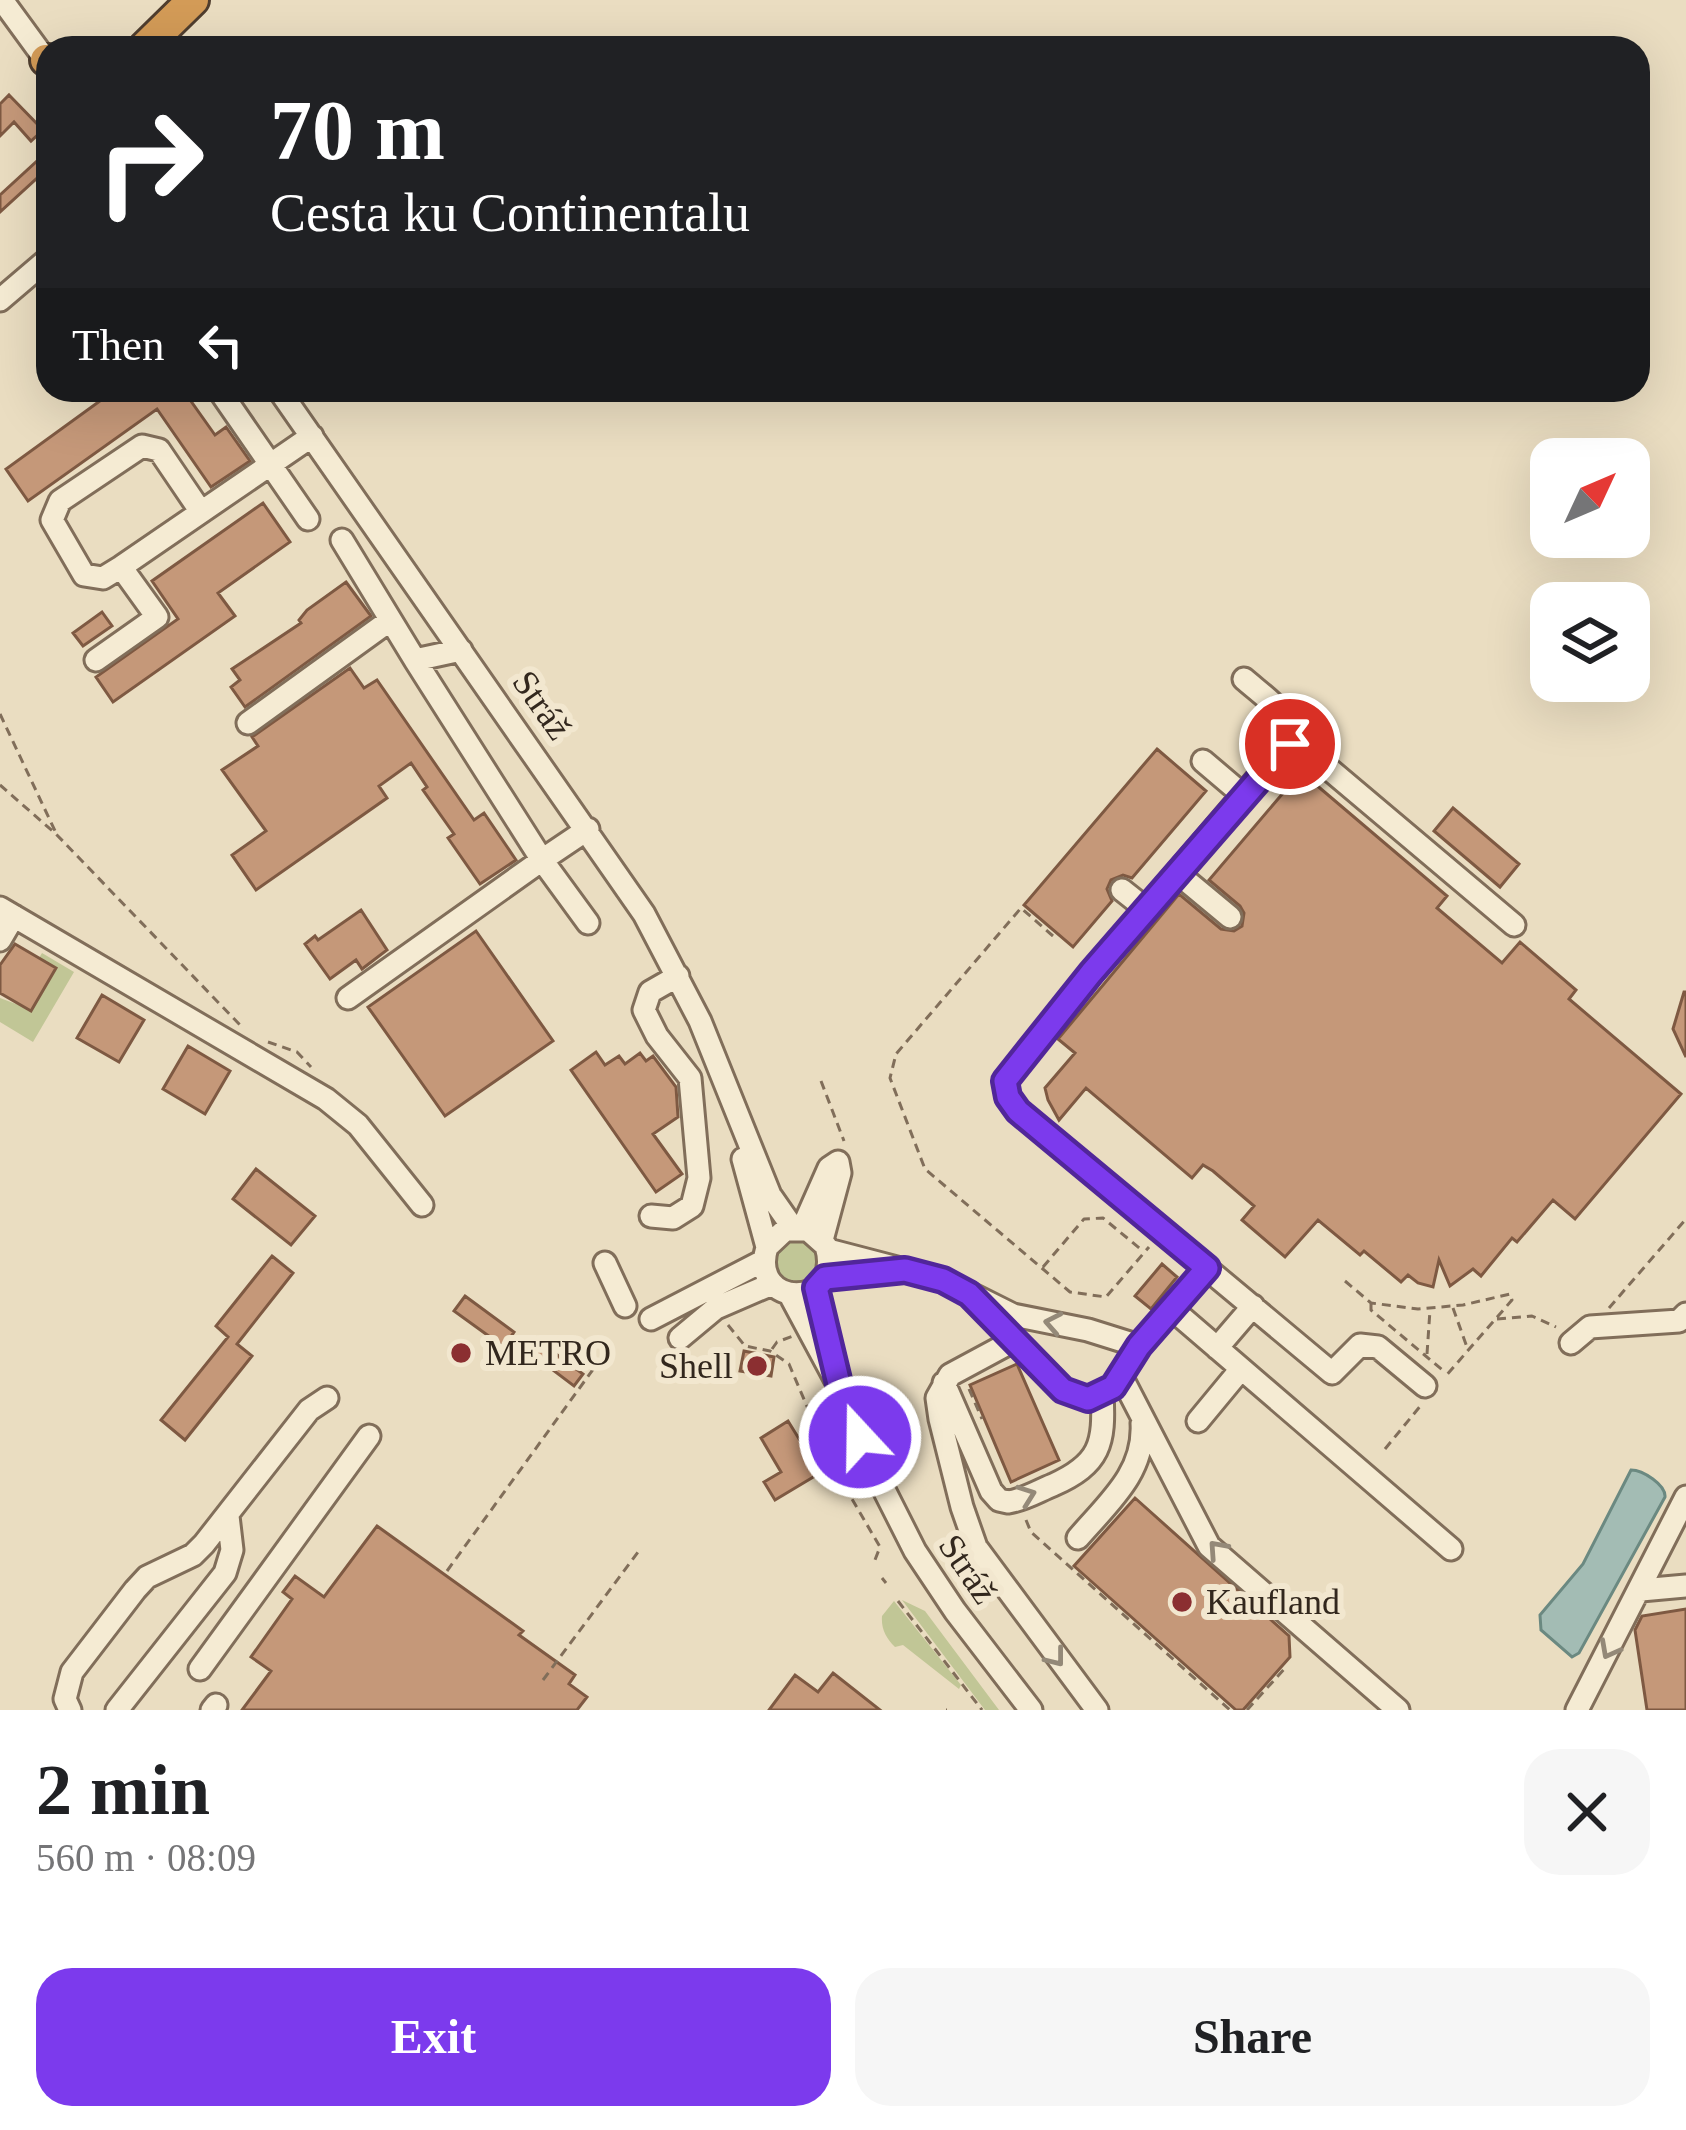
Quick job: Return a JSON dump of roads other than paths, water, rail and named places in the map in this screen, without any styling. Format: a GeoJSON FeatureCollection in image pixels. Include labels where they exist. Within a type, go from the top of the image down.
{"type":"FeatureCollection","features":[{"type":"Feature","properties":{"kind":"highway"},"geometry":{"type":"LineString","coordinates":[[156,36],[193,0]]}},
{"type":"Feature","properties":{"kind":"highway"},"geometry":{"type":"LineString","coordinates":[[174,36],[208,0]]}},
{"type":"Feature","properties":{"kind":"street"},"geometry":{"type":"LineString","coordinates":[[2,0],[36,46]]}},
{"type":"Feature","properties":{"kind":"street"},"geometry":{"type":"LineString","coordinates":[[0,300],[36,269]]}},
{"type":"Feature","properties":{"kind":"street"},"geometry":{"type":"LineString","coordinates":[[227,402],[308,518]]}},
{"type":"Feature","properties":{"kind":"street","name":"Stráž"},"geometry":{"type":"LineString","coordinates":[[288,402],[644,914],[678,976],[770,1195],[830,1264],[820,1283],[840,1388]]}},
{"type":"Feature","properties":{"kind":"street"},"geometry":{"type":"LineString","coordinates":[[201,512],[159,450],[142,446],[60,501],[52,520],[84,575],[103,578],[121,567],[312,436]]}},
{"type":"Feature","properties":{"kind":"street"},"geometry":{"type":"LineString","coordinates":[[342,540],[388,621],[588,923]]}},
{"type":"Feature","properties":{"kind":"street"},"geometry":{"type":"LineString","coordinates":[[96,660],[158,617],[121,567]]}},
{"type":"Feature","properties":{"kind":"street"},"geometry":{"type":"LineString","coordinates":[[248,723],[388,621]]}},
{"type":"Feature","properties":{"kind":"street"},"geometry":{"type":"LineString","coordinates":[[415,660],[461,650]]}},
{"type":"Feature","properties":{"kind":"street"},"geometry":{"type":"LineString","coordinates":[[1244,679],[1283,713],[1294,727],[1297,742],[1514,926]]}},
{"type":"Feature","properties":{"kind":"street"},"geometry":{"type":"LineString","coordinates":[[1297,742],[1279,753],[1015,1065],[1005,1081],[1008,1097],[1018,1111],[1332,1373],[1360,1345],[1378,1346],[1428,1393]]}},
{"type":"Feature","properties":{"kind":"street"},"geometry":{"type":"LineString","coordinates":[[1203,760],[1243,795]]}},
{"type":"Feature","properties":{"kind":"street"},"geometry":{"type":"LineString","coordinates":[[347,998],[588,829]]}},
{"type":"Feature","properties":{"kind":"street"},"geometry":{"type":"LineString","coordinates":[[1177,873],[1230,917]]}},
{"type":"Feature","properties":{"kind":"street"},"geometry":{"type":"LineString","coordinates":[[1122,890],[1146,909]]}},
{"type":"Feature","properties":{"kind":"street"},"geometry":{"type":"LineString","coordinates":[[0,940],[7,912],[326,1099],[367,1135],[422,1205]]}},
{"type":"Feature","properties":{"kind":"street"},"geometry":{"type":"LineString","coordinates":[[651,1216],[674,1218],[692,1206],[700,1178],[690,1078],[657,1036],[644,1010],[650,992],[678,976]]}},
{"type":"Feature","properties":{"kind":"street","name":"Stráž"},"geometry":{"type":"LineString","coordinates":[[721,1076],[765,1254],[780,1289],[840,1388],[915,1551],[1031,1710]]}},
{"type":"Feature","properties":{"kind":"street"},"geometry":{"type":"LineString","coordinates":[[811,1237],[840,1172],[838,1162]]}},
{"type":"Feature","properties":{"kind":"street"},"geometry":{"type":"LineString","coordinates":[[651,1319],[765,1254],[777,1234],[811,1237],[943,1280],[1013,1316],[1088,1330],[1139,1346]]}},
{"type":"Feature","properties":{"kind":"street"},"geometry":{"type":"LineString","coordinates":[[604,1263],[625,1306]]}},
{"type":"Feature","properties":{"kind":"street"},"geometry":{"type":"LineString","coordinates":[[969,1294],[1075,1397],[1102,1394],[1121,1376],[1139,1346],[1207,1268]]}},
{"type":"Feature","properties":{"kind":"street"},"geometry":{"type":"LineString","coordinates":[[680,1338],[716,1308],[780,1289],[905,1270]]}},
{"type":"Feature","properties":{"kind":"street"},"geometry":{"type":"LineString","coordinates":[[1213,1344],[1249,1303]]}},
{"type":"Feature","properties":{"kind":"street"},"geometry":{"type":"LineString","coordinates":[[1172,1309],[1450,1549]]}},
{"type":"Feature","properties":{"kind":"street"},"geometry":{"type":"LineString","coordinates":[[1568,1339],[1590,1327],[1679,1321],[1686,1314]]}},
{"type":"Feature","properties":{"kind":"street"},"geometry":{"type":"LineString","coordinates":[[1015,1340],[960,1368],[944,1383],[938,1398],[940,1419],[976,1546],[1097,1710]]}},
{"type":"Feature","properties":{"kind":"street"},"geometry":{"type":"LineString","coordinates":[[1198,1420],[1241,1369]]}},
{"type":"Feature","properties":{"kind":"street"},"geometry":{"type":"LineString","coordinates":[[1121,1376],[1209,1546],[1398,1710]]}},
{"type":"Feature","properties":{"kind":"street"},"geometry":{"type":"LineString","coordinates":[[944,1383],[992,1491],[1008,1502],[1065,1479],[1090,1462],[1103,1434],[1102,1394]]}},
{"type":"Feature","properties":{"kind":"street"},"geometry":{"type":"LineString","coordinates":[[70,1710],[65,1700],[67,1683],[135,1590],[147,1577],[194,1555],[309,1410],[327,1398]]}},
{"type":"Feature","properties":{"kind":"street"},"geometry":{"type":"LineString","coordinates":[[1078,1538],[1134,1469],[1143,1438],[1141,1413]]}},
{"type":"Feature","properties":{"kind":"street"},"geometry":{"type":"LineString","coordinates":[[200,1669],[369,1436]]}},
{"type":"Feature","properties":{"kind":"street"},"geometry":{"type":"LineString","coordinates":[[1577,1710],[1686,1497]]}},
{"type":"Feature","properties":{"kind":"street"},"geometry":{"type":"LineString","coordinates":[[117,1710],[225,1573],[232,1550],[228,1516]]}},
{"type":"Feature","properties":{"kind":"street"},"geometry":{"type":"LineString","coordinates":[[1641,1589],[1686,1586]]}},
{"type":"Feature","properties":{"kind":"water"},"geometry":{"type":"Polygon","coordinates":[[[1631,1470],[1653,1479],[1665,1497],[1579,1653],[1572,1657],[1541,1630],[1540,1615],[1583,1564],[1631,1470]]]}},
{"type":"Feature","properties":{"kind":"place","name":"METRO"},"geometry":{"type":"Point","coordinates":[461,1353]}},
{"type":"Feature","properties":{"kind":"place","name":"Shell"},"geometry":{"type":"Point","coordinates":[757,1366]}},
{"type":"Feature","properties":{"kind":"place","name":"Kaufland"},"geometry":{"type":"Point","coordinates":[1182,1602]}}]}
